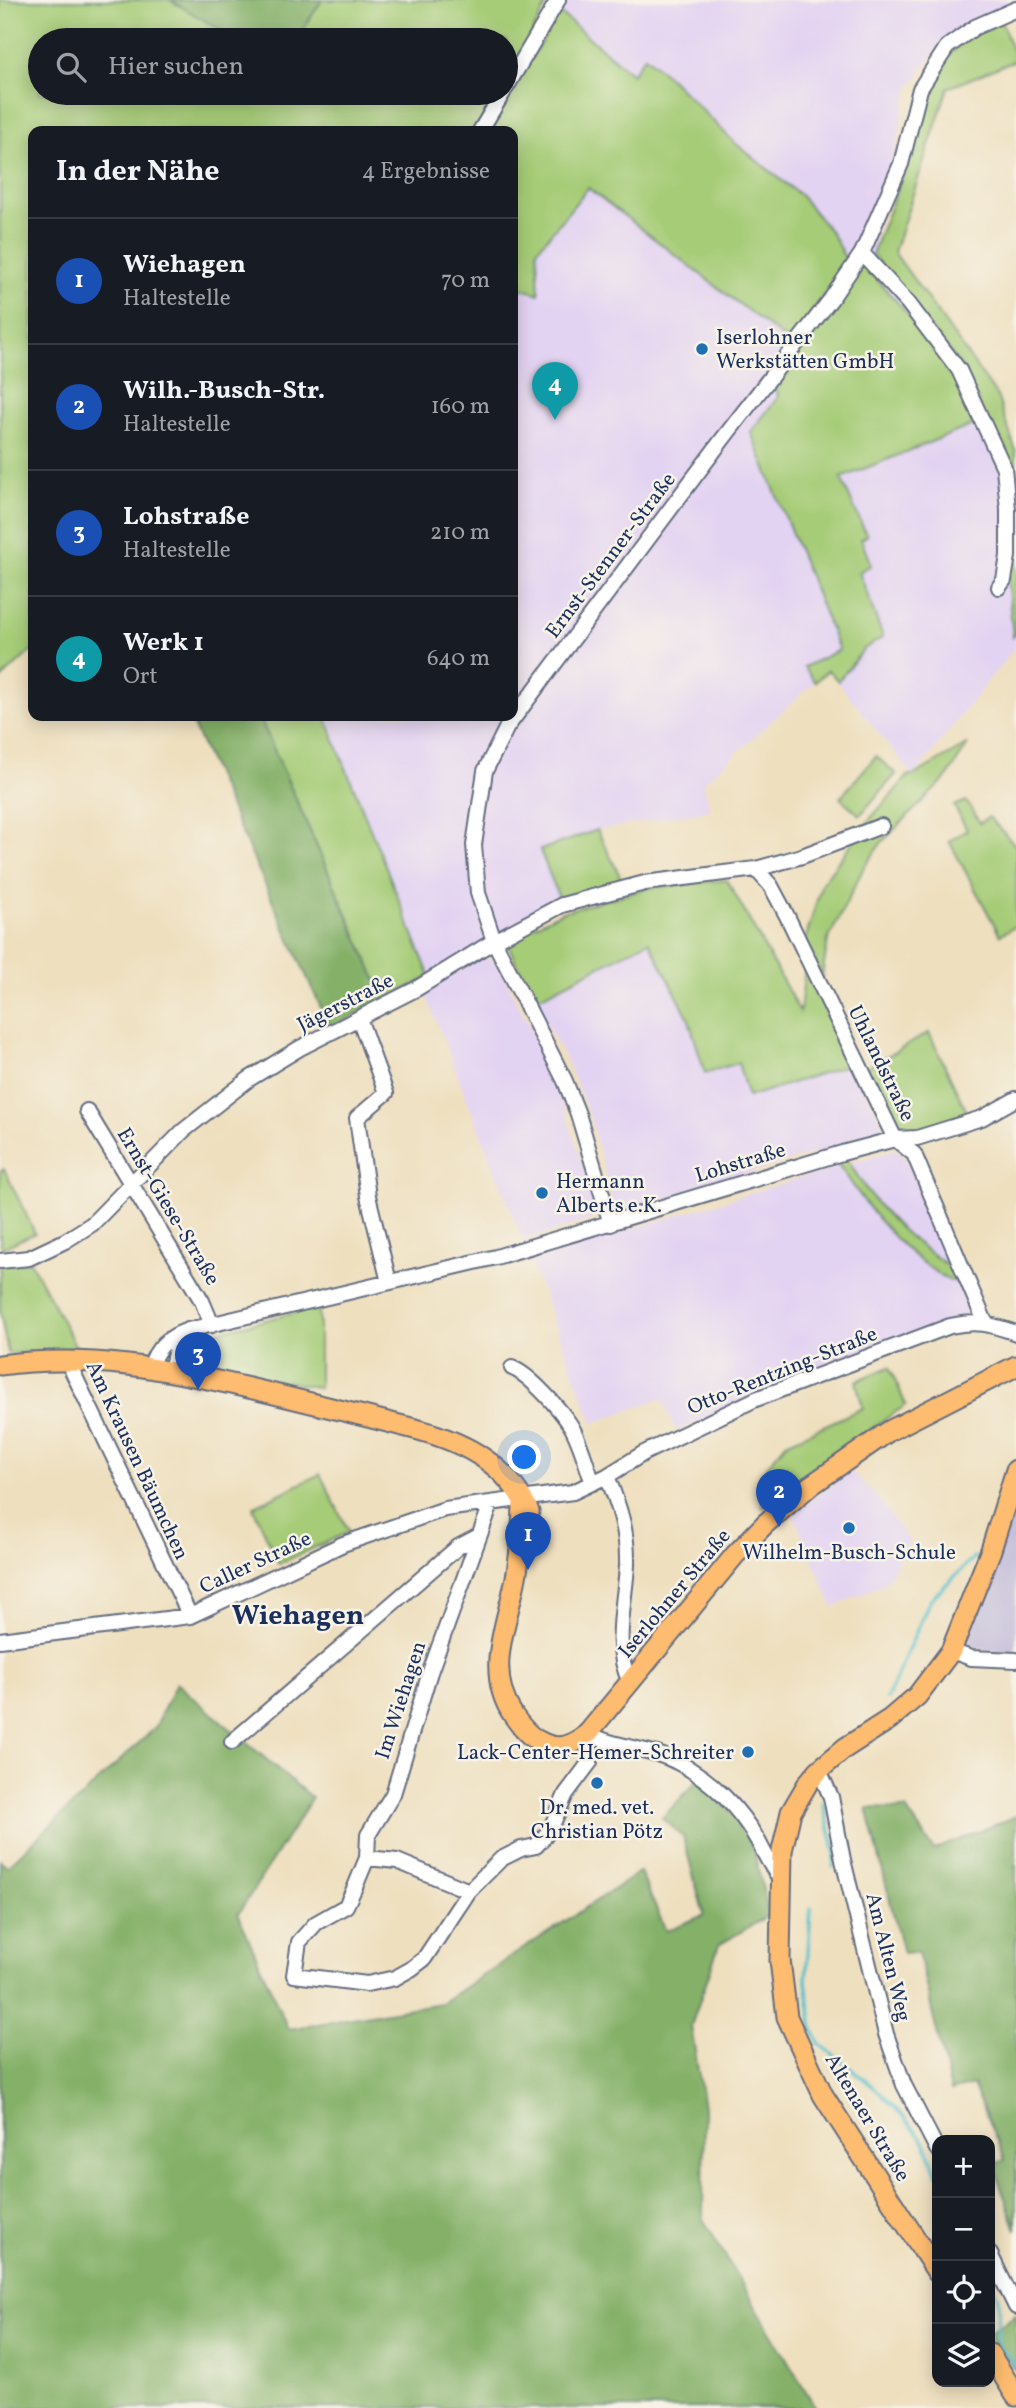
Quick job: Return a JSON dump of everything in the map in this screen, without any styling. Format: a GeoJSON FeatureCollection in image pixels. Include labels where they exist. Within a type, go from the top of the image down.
{"type":"FeatureCollection","features":[{"type":"Feature","properties":{"kind":"main road"},"geometry":{"type":"LineString","coordinates":[[0,1365],[36,1360],[98,1360],[171,1371],[419,1430],[470,1449],[496,1467],[523,1500]]}},
{"type":"Feature","properties":{"kind":"main road","name":"Iserlohner Straße"},"geometry":{"type":"LineString","coordinates":[[523,1500],[518,1565],[498,1660],[500,1684],[506,1704],[533,1738],[547,1745],[568,1747],[588,1733],[735,1555],[765,1524],[807,1488],[889,1431],[1016,1366]]}},
{"type":"Feature","properties":{"kind":"main road","name":"Altenaer Straße"},"geometry":{"type":"LineString","coordinates":[[932,2264],[823,2095],[787,2017],[780,1960],[782,1851],[791,1812],[808,1783],[845,1748],[890,1719],[917,1696],[951,1651],[991,1550],[1016,1470]]}},
{"type":"Feature","properties":{"kind":"main road"},"geometry":{"type":"LineString","coordinates":[[995,2362],[1016,2396]]}},
{"type":"Feature","properties":{"kind":"street"},"geometry":{"type":"LineString","coordinates":[[518,68],[558,0]]}},
{"type":"Feature","properties":{"kind":"street","name":"Ernst-Stenner-Straße"},"geometry":{"type":"LineString","coordinates":[[518,714],[831,299],[862,253],[901,164],[920,89],[947,47],[975,27],[1016,9]]}},
{"type":"Feature","properties":{"kind":"street"},"geometry":{"type":"LineString","coordinates":[[483,126],[496,105]]}},
{"type":"Feature","properties":{"kind":"street"},"geometry":{"type":"LineString","coordinates":[[862,253],[908,303],[959,370],[1004,468],[1009,556],[1004,580],[999,587]]}},
{"type":"Feature","properties":{"kind":"street","name":"Ernst-Stenner-Straße"},"geometry":{"type":"LineString","coordinates":[[512,721],[485,771],[474,845],[478,894],[494,941],[565,1081],[578,1114],[611,1224]]}},
{"type":"Feature","properties":{"kind":"street","name":"Jägerstraße"},"geometry":{"type":"LineString","coordinates":[[0,1261],[29,1258],[65,1241],[92,1224],[183,1131],[249,1079],[300,1048],[416,989],[494,941],[562,905],[645,883],[756,869],[802,856],[881,826]]}},
{"type":"Feature","properties":{"kind":"street","name":"Uhlandstraße"},"geometry":{"type":"LineString","coordinates":[[756,869],[771,886],[787,916],[895,1139],[914,1154],[985,1322]]}},
{"type":"Feature","properties":{"kind":"street"},"geometry":{"type":"LineString","coordinates":[[359,1017],[386,1093],[357,1118],[368,1196],[389,1282]]}},
{"type":"Feature","properties":{"kind":"street","name":"Lohstraße"},"geometry":{"type":"LineString","coordinates":[[150,1368],[163,1344],[173,1335],[188,1330],[496,1257],[895,1139],[917,1138],[982,1118],[1016,1099]]}},
{"type":"Feature","properties":{"kind":"street","name":"Ernst-Giese-Straße"},"geometry":{"type":"LineString","coordinates":[[87,1111],[202,1301],[212,1325]]}},
{"type":"Feature","properties":{"kind":"street"},"geometry":{"type":"LineString","coordinates":[[985,1322],[1016,1333]]}},
{"type":"Feature","properties":{"kind":"street","name":"Otto-Rentzing-Straße"},"geometry":{"type":"LineString","coordinates":[[523,1500],[573,1492],[607,1476],[643,1453],[756,1399],[950,1326],[985,1322]]}},
{"type":"Feature","properties":{"kind":"street"},"geometry":{"type":"LineString","coordinates":[[171,1371],[176,1349],[188,1330]]}},
{"type":"Feature","properties":{"kind":"street","name":"Am Krausen Bäumchen"},"geometry":{"type":"LineString","coordinates":[[67,1360],[190,1616]]}},
{"type":"Feature","properties":{"kind":"street"},"geometry":{"type":"LineString","coordinates":[[512,1368],[519,1370],[540,1390],[570,1426],[593,1483]]}},
{"type":"Feature","properties":{"kind":"street"},"geometry":{"type":"LineString","coordinates":[[607,1476],[623,1514],[627,1562],[620,1656],[629,1682]]}},
{"type":"Feature","properties":{"kind":"street","name":"Caller Straße"},"geometry":{"type":"LineString","coordinates":[[0,1640],[190,1616],[344,1544],[445,1510],[523,1500]]}},
{"type":"Feature","properties":{"kind":"street","name":"Im Wiehagen"},"geometry":{"type":"LineString","coordinates":[[469,1891],[424,1959],[395,1978],[367,1984],[294,1975],[299,1942],[316,1923],[346,1906],[367,1858],[368,1835],[393,1794],[429,1672],[491,1504]]}},
{"type":"Feature","properties":{"kind":"street"},"geometry":{"type":"LineString","coordinates":[[232,1742],[458,1547],[479,1536]]}},
{"type":"Feature","properties":{"kind":"street"},"geometry":{"type":"LineString","coordinates":[[951,1651],[971,1658],[1016,1660]]}},
{"type":"Feature","properties":{"kind":"street"},"geometry":{"type":"LineString","coordinates":[[367,1858],[397,1861],[469,1891],[501,1859],[536,1846],[550,1830],[566,1794],[590,1762],[588,1733]]}},
{"type":"Feature","properties":{"kind":"street"},"geometry":{"type":"LineString","coordinates":[[588,1733],[603,1741],[647,1750],[679,1762],[707,1781],[738,1811],[768,1863],[780,1878]]}},
{"type":"Feature","properties":{"kind":"street","name":"Am Alten Weg"},"geometry":{"type":"LineString","coordinates":[[819,1770],[831,1797],[846,1872],[886,2034],[904,2085],[932,2139]]}},
{"type":"Feature","properties":{"kind":"street"},"geometry":{"type":"LineString","coordinates":[[994,2261],[1016,2307]]}},
{"type":"Feature","properties":{"kind":"shaded area"},"geometry":{"type":"Polygon","coordinates":[[[569,0],[1016,0],[1016,4],[939,47],[909,88],[874,241],[959,343],[1016,462],[1016,646],[913,776],[828,670],[703,783],[710,810],[597,830],[541,850],[560,900],[430,977],[327,721],[518,721],[518,227],[632,74],[560,13],[569,0]]]}},
{"type":"Feature","properties":{"kind":"shaded area"},"geometry":{"type":"Polygon","coordinates":[[[649,940],[688,1017],[705,1072],[738,1063],[748,1097],[851,1064],[883,1126],[879,1131],[851,1137],[846,1144],[627,1210],[613,1202],[591,1120],[571,1070],[534,1000],[649,940]]]}},
{"type":"Feature","properties":{"kind":"shaded area"},"geometry":{"type":"Polygon","coordinates":[[[483,957],[497,963],[552,1071],[598,1210],[590,1220],[523,1241],[424,990],[483,957]]]}},
{"type":"Feature","properties":{"kind":"shaded area"},"geometry":{"type":"Polygon","coordinates":[[[897,1149],[913,1169],[975,1315],[947,1321],[676,1431],[662,1398],[593,1423],[529,1257],[565,1249],[897,1149]]]}},
{"type":"Feature","properties":{"kind":"shaded area","name":"Wilhelm-Busch-Schule"},"geometry":{"type":"Polygon","coordinates":[[[850,1470],[875,1495],[910,1542],[884,1584],[833,1607],[793,1514],[850,1470]]]}},
{"type":"Feature","properties":{"kind":"shaded area"},"geometry":{"type":"Polygon","coordinates":[[[1016,1490],[1016,1655],[967,1646],[1016,1490]]]}},
{"type":"Feature","properties":{"kind":"green space"},"geometry":{"type":"Polygon","coordinates":[[[0,0],[170,0],[218,28],[28,28],[28,105],[493,105],[481,126],[28,126],[28,654],[0,680],[0,0]]]}},
{"type":"Feature","properties":{"kind":"green space"},"geometry":{"type":"Polygon","coordinates":[[[170,0],[322,0],[304,28],[218,28],[170,0]]]}},
{"type":"Feature","properties":{"kind":"green space"},"geometry":{"type":"Polygon","coordinates":[[[322,0],[549,0],[518,60],[518,28],[304,28],[322,0]]]}},
{"type":"Feature","properties":{"kind":"green space"},"geometry":{"type":"Polygon","coordinates":[[[560,13],[632,74],[645,56],[735,143],[800,195],[831,232],[846,260],[828,290],[789,342],[588,188],[537,250],[539,294],[518,288],[518,126],[488,126],[502,105],[518,105],[518,79],[560,13]]]}},
{"type":"Feature","properties":{"kind":"green space"},"geometry":{"type":"Polygon","coordinates":[[[1001,21],[1016,60],[948,88],[894,252],[997,396],[1016,451],[1016,633],[1013,637],[1008,586],[1007,468],[963,369],[872,254],[903,174],[922,93],[947,57],[965,40],[1001,21]]]}},
{"type":"Feature","properties":{"kind":"green space"},"geometry":{"type":"Polygon","coordinates":[[[861,262],[901,306],[955,374],[976,424],[841,478],[867,536],[861,539],[871,565],[859,572],[883,637],[864,649],[838,681],[828,670],[815,682],[804,667],[839,650],[751,432],[778,397],[775,382],[861,262]]]}},
{"type":"Feature","properties":{"kind":"green space"},"geometry":{"type":"Polygon","coordinates":[[[191,721],[261,721],[385,1000],[330,1028],[191,721]]]}},
{"type":"Feature","properties":{"kind":"green space"},"geometry":{"type":"Polygon","coordinates":[[[261,721],[327,721],[430,977],[385,1000],[261,721]]]}},
{"type":"Feature","properties":{"kind":"green space"},"geometry":{"type":"Polygon","coordinates":[[[968,744],[948,776],[881,843],[863,869],[828,940],[822,976],[805,941],[822,883],[870,819],[909,775],[914,775],[968,744]]]}},
{"type":"Feature","properties":{"kind":"green space"},"geometry":{"type":"Polygon","coordinates":[[[876,756],[896,774],[860,815],[840,798],[876,756]]]}},
{"type":"Feature","properties":{"kind":"green space"},"geometry":{"type":"Polygon","coordinates":[[[966,801],[980,823],[989,817],[1016,846],[1016,925],[1000,935],[949,841],[967,830],[954,806],[966,801]]]}},
{"type":"Feature","properties":{"kind":"green space"},"geometry":{"type":"Polygon","coordinates":[[[597,830],[624,884],[560,900],[540,850],[597,830]]]}},
{"type":"Feature","properties":{"kind":"green space"},"geometry":{"type":"Polygon","coordinates":[[[727,880],[800,1012],[805,967],[851,1064],[748,1097],[738,1063],[705,1073],[688,1017],[649,941],[534,1000],[507,943],[515,935],[562,912],[648,888],[727,880]]]}},
{"type":"Feature","properties":{"kind":"green space"},"geometry":{"type":"Polygon","coordinates":[[[929,1033],[970,1118],[917,1133],[898,1134],[866,1068],[929,1033]]]}},
{"type":"Feature","properties":{"kind":"green space"},"geometry":{"type":"Polygon","coordinates":[[[846,1156],[883,1210],[912,1239],[965,1276],[967,1286],[937,1273],[893,1236],[836,1161],[846,1156]]]}},
{"type":"Feature","properties":{"kind":"green space"},"geometry":{"type":"Polygon","coordinates":[[[4,1169],[35,1233],[3,1248],[0,1243],[0,1171],[4,1169]]]}},
{"type":"Feature","properties":{"kind":"green space"},"geometry":{"type":"Polygon","coordinates":[[[30,1261],[76,1347],[8,1354],[0,1311],[0,1266],[30,1261]]]}},
{"type":"Feature","properties":{"kind":"green space"},"geometry":{"type":"Polygon","coordinates":[[[319,1307],[319,1388],[196,1364],[195,1337],[319,1307]]]}},
{"type":"Feature","properties":{"kind":"green space"},"geometry":{"type":"Polygon","coordinates":[[[889,1367],[906,1405],[763,1507],[759,1476],[786,1443],[863,1408],[856,1381],[889,1367]]]}},
{"type":"Feature","properties":{"kind":"green space"},"geometry":{"type":"Polygon","coordinates":[[[320,1474],[349,1532],[279,1564],[253,1507],[320,1474]]]}},
{"type":"Feature","properties":{"kind":"green space"},"geometry":{"type":"Polygon","coordinates":[[[176,1683],[312,1798],[238,1914],[288,2029],[441,2003],[640,1872],[666,1931],[704,1915],[683,1837],[662,1818],[698,1780],[735,1815],[753,1847],[769,1915],[719,1945],[691,2026],[704,2108],[703,2219],[816,2408],[0,2408],[0,1860],[7,1866],[155,1728],[176,1683]]]}},
{"type":"Feature","properties":{"kind":"green space"},"geometry":{"type":"Polygon","coordinates":[[[867,1808],[906,1809],[934,1850],[1016,1816],[1016,2230],[995,2170],[995,2163],[1005,2160],[995,2135],[973,2085],[951,2091],[918,1952],[903,1953],[867,1808]]]}},
{"type":"Feature","properties":{"kind":"green space"},"geometry":{"type":"Polygon","coordinates":[[[1016,2314],[1016,2370],[995,2343],[995,2329],[1016,2314]]]}},
{"type":"Feature","properties":{"kind":"waterway"},"geometry":{"type":"LineString","coordinates":[[1010,1524],[1016,1515]]}},
{"type":"Feature","properties":{"kind":"waterway"},"geometry":{"type":"LineString","coordinates":[[887,1699],[930,1600],[975,1557]]}},
{"type":"Feature","properties":{"kind":"waterway"},"geometry":{"type":"LineString","coordinates":[[823,1803],[835,1852],[833,1867]]}},
{"type":"Feature","properties":{"kind":"waterway"},"geometry":{"type":"LineString","coordinates":[[811,1908],[806,1981],[813,2030],[819,2043],[876,2089],[904,2117],[925,2143],[932,2161]]}},
{"type":"Feature","properties":{"kind":"waterway"},"geometry":{"type":"LineString","coordinates":[[995,2291],[998,2297],[998,2344],[1016,2366]]}},
{"type":"Feature","properties":{"kind":"place","name":"Iserlohner Werkstätten GmbH"},"geometry":{"type":"Point","coordinates":[702,349]}},
{"type":"Feature","properties":{"kind":"place","name":"Werk 1"},"geometry":{"type":"Point","coordinates":[555,420]}},
{"type":"Feature","properties":{"kind":"place","name":"Hermann Alberts e.K."},"geometry":{"type":"Point","coordinates":[542,1193]}},
{"type":"Feature","properties":{"kind":"place","name":"Lohstraße"},"geometry":{"type":"Point","coordinates":[198,1390]}},
{"type":"Feature","properties":{"kind":"place","name":"Wilh.-Busch-Str."},"geometry":{"type":"Point","coordinates":[779,1527]}},
{"type":"Feature","properties":{"kind":"place","name":"Wilhelm-Busch-Schule"},"geometry":{"type":"Point","coordinates":[849,1528]}},
{"type":"Feature","properties":{"kind":"place","name":"Wiehagen"},"geometry":{"type":"Point","coordinates":[528,1570]}},
{"type":"Feature","properties":{"kind":"place","name":"Lack-Center-Hemer-Schreiter"},"geometry":{"type":"Point","coordinates":[748,1752]}},
{"type":"Feature","properties":{"kind":"place","name":"Dr. med. vet. Christian Pötz"},"geometry":{"type":"Point","coordinates":[597,1783]}},
{"type":"Feature","properties":{"kind":"district","name":"Wiehagen"},"geometry":{"type":"Point","coordinates":[298,1614]}}]}
